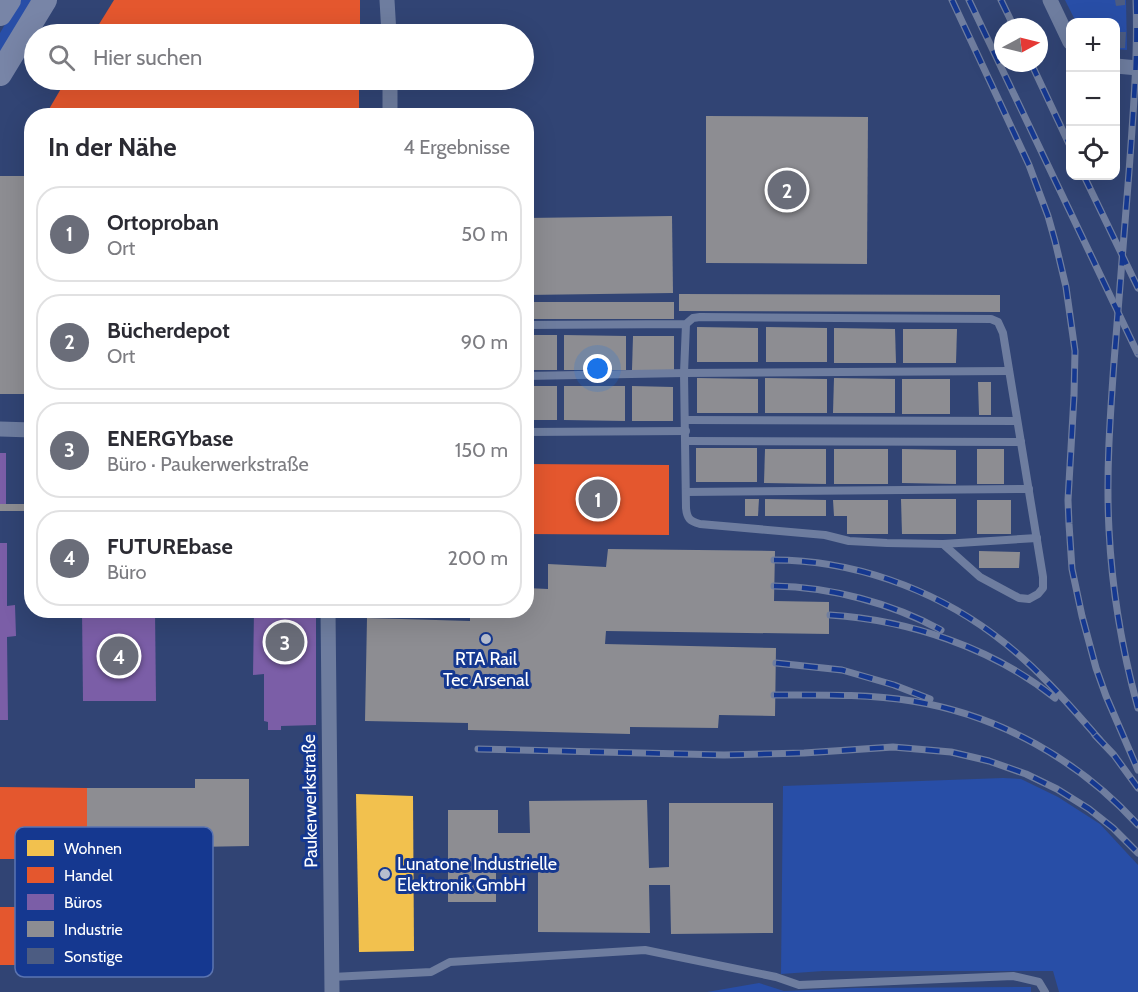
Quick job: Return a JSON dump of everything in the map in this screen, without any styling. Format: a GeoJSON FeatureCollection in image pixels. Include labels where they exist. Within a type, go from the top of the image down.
{"type":"FeatureCollection","features":[{"type":"Feature","properties":{"kind":"main road"},"geometry":{"type":"LineString","coordinates":[[0,14],[9,0]]}},
{"type":"Feature","properties":{"kind":"main road"},"geometry":{"type":"LineString","coordinates":[[30,24],[45,0]]}},
{"type":"Feature","properties":{"kind":"main road"},"geometry":{"type":"LineString","coordinates":[[0,74],[24,35]]}},
{"type":"Feature","properties":{"kind":"street"},"geometry":{"type":"LineString","coordinates":[[387,0],[388,24]]}},
{"type":"Feature","properties":{"kind":"street"},"geometry":{"type":"LineString","coordinates":[[1050,0],[1066,32]]}},
{"type":"Feature","properties":{"kind":"street"},"geometry":{"type":"LineString","coordinates":[[1120,66],[1138,68]]}},
{"type":"Feature","properties":{"kind":"street"},"geometry":{"type":"LineString","coordinates":[[390,90],[390,108]]}},
{"type":"Feature","properties":{"kind":"street"},"geometry":{"type":"LineString","coordinates":[[0,429],[24,429]]}},
{"type":"Feature","properties":{"kind":"street","name":"Paukerwerkstraße"},"geometry":{"type":"LineString","coordinates":[[328,618],[332,985]]}},
{"type":"Feature","properties":{"kind":"lane"},"geometry":{"type":"LineString","coordinates":[[534,325],[686,324],[693,318],[700,317],[991,319],[998,322],[1003,333],[1037,538],[1043,588],[1029,599],[1019,598],[980,577],[943,544]]}},
{"type":"Feature","properties":{"kind":"lane"},"geometry":{"type":"LineString","coordinates":[[686,324],[684,373],[686,516],[691,521],[700,524],[825,535],[849,541],[887,543],[943,544],[1037,538]]}},
{"type":"Feature","properties":{"kind":"lane"},"geometry":{"type":"LineString","coordinates":[[534,376],[1009,371]]}},
{"type":"Feature","properties":{"kind":"lane"},"geometry":{"type":"LineString","coordinates":[[686,420],[1017,421]]}},
{"type":"Feature","properties":{"kind":"lane"},"geometry":{"type":"LineString","coordinates":[[534,432],[686,431]]}},
{"type":"Feature","properties":{"kind":"lane"},"geometry":{"type":"LineString","coordinates":[[686,441],[1021,442]]}},
{"type":"Feature","properties":{"kind":"lane"},"geometry":{"type":"LineString","coordinates":[[686,492],[1029,489]]}},
{"type":"Feature","properties":{"kind":"lane"},"geometry":{"type":"LineString","coordinates":[[332,985],[431,972],[450,962],[645,950],[776,977],[799,985],[1014,976],[1039,982],[1045,992]]}},
{"type":"Feature","properties":{"kind":"shaded area"},"geometry":{"type":"Polygon","coordinates":[[[19,0],[35,0],[0,58],[0,33],[19,0]]]}},
{"type":"Feature","properties":{"kind":"shaded area"},"geometry":{"type":"Polygon","coordinates":[[[1065,0],[1126,0],[1127,50],[1120,49],[1120,18],[1074,18],[1065,0]]]}},
{"type":"Feature","properties":{"kind":"shaded area"},"geometry":{"type":"Polygon","coordinates":[[[1021,779],[1058,797],[1100,824],[1138,865],[1138,992],[1059,992],[1053,971],[823,971],[781,974],[783,786],[1021,779]]]}},
{"type":"Feature","properties":{"kind":"shaded area"},"geometry":{"type":"Polygon","coordinates":[[[759,983],[784,991],[855,988],[1031,987],[1031,992],[707,992],[759,983]]]}},
{"type":"Feature","properties":{"kind":"building: Wohnen","name":"Lunatone Industrielle Elektronik GmbH"},"geometry":{"type":"Polygon","coordinates":[[[356,794],[413,796],[414,951],[359,952],[356,794]]]}},
{"type":"Feature","properties":{"kind":"building: Handel"},"geometry":{"type":"Polygon","coordinates":[[[114,0],[360,0],[360,24],[99,24],[114,0]]]}},
{"type":"Feature","properties":{"kind":"building: Handel"},"geometry":{"type":"Polygon","coordinates":[[[60,90],[359,90],[359,108],[50,108],[60,90]]]}},
{"type":"Feature","properties":{"kind":"building: Handel"},"geometry":{"type":"Polygon","coordinates":[[[534,464],[669,465],[669,535],[534,534],[534,464]]]}},
{"type":"Feature","properties":{"kind":"building: Handel"},"geometry":{"type":"Polygon","coordinates":[[[0,787],[87,788],[87,827],[15,827],[15,859],[0,859],[0,787]]]}},
{"type":"Feature","properties":{"kind":"building: Handel"},"geometry":{"type":"Polygon","coordinates":[[[0,907],[15,907],[15,965],[0,965],[0,907]]]}},
{"type":"Feature","properties":{"kind":"building: Büros"},"geometry":{"type":"Polygon","coordinates":[[[0,453],[6,453],[6,504],[0,504],[0,453]]]}},
{"type":"Feature","properties":{"kind":"building: Büros"},"geometry":{"type":"Polygon","coordinates":[[[0,543],[7,543],[7,606],[15,605],[16,636],[7,637],[8,720],[0,720],[0,543]]]}},
{"type":"Feature","properties":{"kind":"building: Büros"},"geometry":{"type":"Polygon","coordinates":[[[82,618],[155,618],[156,701],[83,701],[82,618]]]}},
{"type":"Feature","properties":{"kind":"building: Büros"},"geometry":{"type":"Polygon","coordinates":[[[254,618],[316,618],[316,725],[281,726],[281,730],[268,730],[268,722],[264,721],[264,674],[253,675],[254,618]]]}},
{"type":"Feature","properties":{"kind":"building: Industrie"},"geometry":{"type":"Polygon","coordinates":[[[706,116],[868,117],[867,264],[706,263],[706,116]]]}},
{"type":"Feature","properties":{"kind":"building: Industrie"},"geometry":{"type":"Polygon","coordinates":[[[0,176],[24,176],[24,394],[0,394],[0,176]]]}},
{"type":"Feature","properties":{"kind":"building: Industrie"},"geometry":{"type":"Polygon","coordinates":[[[672,216],[673,293],[534,295],[534,218],[672,216]]]}},
{"type":"Feature","properties":{"kind":"building: Industrie"},"geometry":{"type":"Polygon","coordinates":[[[679,294],[1000,295],[1000,312],[679,311],[679,294]]]}},
{"type":"Feature","properties":{"kind":"building: Industrie"},"geometry":{"type":"Polygon","coordinates":[[[534,302],[674,302],[674,319],[534,319],[534,302]]]}},
{"type":"Feature","properties":{"kind":"building: Industrie"},"geometry":{"type":"Polygon","coordinates":[[[697,327],[758,328],[758,362],[697,362],[697,327]]]}},
{"type":"Feature","properties":{"kind":"building: Industrie"},"geometry":{"type":"Polygon","coordinates":[[[766,327],[827,328],[827,362],[766,362],[766,327]]]}},
{"type":"Feature","properties":{"kind":"building: Industrie"},"geometry":{"type":"Polygon","coordinates":[[[834,328],[895,329],[896,363],[834,363],[834,328]]]}},
{"type":"Feature","properties":{"kind":"building: Industrie"},"geometry":{"type":"Polygon","coordinates":[[[903,329],[957,329],[956,363],[903,363],[903,329]]]}},
{"type":"Feature","properties":{"kind":"building: Industrie"},"geometry":{"type":"Polygon","coordinates":[[[534,335],[557,335],[557,370],[534,370],[534,335]]]}},
{"type":"Feature","properties":{"kind":"building: Industrie"},"geometry":{"type":"Polygon","coordinates":[[[564,335],[626,336],[626,370],[564,370],[564,335]]]}},
{"type":"Feature","properties":{"kind":"building: Industrie"},"geometry":{"type":"Polygon","coordinates":[[[633,336],[674,336],[674,370],[632,370],[633,336]]]}},
{"type":"Feature","properties":{"kind":"building: Industrie"},"geometry":{"type":"Polygon","coordinates":[[[697,378],[758,379],[758,413],[697,413],[697,378]]]}},
{"type":"Feature","properties":{"kind":"building: Industrie"},"geometry":{"type":"Polygon","coordinates":[[[765,378],[827,379],[827,413],[765,413],[765,378]]]}},
{"type":"Feature","properties":{"kind":"building: Industrie"},"geometry":{"type":"Polygon","coordinates":[[[834,378],[895,379],[895,413],[833,413],[834,378]]]}},
{"type":"Feature","properties":{"kind":"building: Industrie"},"geometry":{"type":"Polygon","coordinates":[[[902,379],[950,379],[950,414],[902,414],[902,379]]]}},
{"type":"Feature","properties":{"kind":"building: Industrie"},"geometry":{"type":"Polygon","coordinates":[[[978,382],[991,382],[991,415],[979,415],[978,382]]]}},
{"type":"Feature","properties":{"kind":"building: Industrie"},"geometry":{"type":"Polygon","coordinates":[[[534,386],[557,386],[557,420],[534,420],[534,386]]]}},
{"type":"Feature","properties":{"kind":"building: Industrie"},"geometry":{"type":"Polygon","coordinates":[[[564,386],[625,386],[625,421],[564,420],[564,386]]]}},
{"type":"Feature","properties":{"kind":"building: Industrie"},"geometry":{"type":"Polygon","coordinates":[[[632,386],[673,387],[673,421],[632,421],[632,386]]]}},
{"type":"Feature","properties":{"kind":"building: Industrie"},"geometry":{"type":"Polygon","coordinates":[[[696,448],[757,448],[757,482],[696,482],[696,448]]]}},
{"type":"Feature","properties":{"kind":"building: Industrie"},"geometry":{"type":"Polygon","coordinates":[[[765,449],[826,449],[826,484],[764,483],[765,449]]]}},
{"type":"Feature","properties":{"kind":"building: Industrie"},"geometry":{"type":"Polygon","coordinates":[[[834,449],[888,449],[888,484],[834,484],[834,449]]]}},
{"type":"Feature","properties":{"kind":"building: Industrie"},"geometry":{"type":"Polygon","coordinates":[[[902,449],[956,450],[956,484],[902,483],[902,449]]]}},
{"type":"Feature","properties":{"kind":"building: Industrie"},"geometry":{"type":"Polygon","coordinates":[[[977,449],[1004,449],[1004,484],[977,484],[977,449]]]}},
{"type":"Feature","properties":{"kind":"building: Industrie"},"geometry":{"type":"Polygon","coordinates":[[[745,499],[759,499],[758,516],[745,516],[745,499]]]}},
{"type":"Feature","properties":{"kind":"building: Industrie"},"geometry":{"type":"Polygon","coordinates":[[[765,499],[826,500],[826,516],[765,516],[765,499]]]}},
{"type":"Feature","properties":{"kind":"building: Industrie"},"geometry":{"type":"Polygon","coordinates":[[[901,499],[956,499],[956,534],[902,534],[901,499]]]}},
{"type":"Feature","properties":{"kind":"building: Industrie"},"geometry":{"type":"Polygon","coordinates":[[[833,500],[888,500],[888,534],[847,534],[847,516],[834,516],[833,500]]]}},
{"type":"Feature","properties":{"kind":"building: Industrie"},"geometry":{"type":"Polygon","coordinates":[[[977,500],[1011,500],[1011,534],[977,534],[977,500]]]}},
{"type":"Feature","properties":{"kind":"building: Industrie"},"geometry":{"type":"Polygon","coordinates":[[[0,504],[24,504],[24,511],[0,511],[0,504]]]}},
{"type":"Feature","properties":{"kind":"building: Industrie","name":"RTA Rail Tec Arsenal"},"geometry":{"type":"Polygon","coordinates":[[[608,549],[775,551],[774,601],[829,602],[829,634],[606,631],[605,644],[776,648],[775,716],[719,715],[718,728],[630,727],[630,734],[468,730],[468,723],[365,721],[367,618],[470,621],[470,618],[534,618],[534,588],[548,589],[548,564],[606,567],[608,549]]]}},
{"type":"Feature","properties":{"kind":"building: Industrie"},"geometry":{"type":"Polygon","coordinates":[[[979,551],[1020,552],[1019,568],[979,568],[979,551]]]}},
{"type":"Feature","properties":{"kind":"building: Industrie"},"geometry":{"type":"Polygon","coordinates":[[[195,779],[249,779],[249,846],[213,847],[213,827],[87,827],[87,788],[195,788],[195,779]]]}},
{"type":"Feature","properties":{"kind":"building: Industrie"},"geometry":{"type":"Polygon","coordinates":[[[647,800],[649,868],[669,867],[669,803],[773,803],[773,933],[671,934],[670,885],[649,885],[650,933],[538,932],[538,872],[496,872],[496,902],[448,902],[448,810],[498,810],[498,833],[530,833],[529,801],[647,800]]]}},
{"type":"Feature","properties":{"kind":"building: Sonstige"},"geometry":{"type":"Polygon","coordinates":[[[1115,0],[1125,0],[1125,5],[1116,6],[1115,0]]]}},
{"type":"Feature","properties":{"kind":"building: Sonstige"},"geometry":{"type":"Polygon","coordinates":[[[1120,32],[1126,32],[1125,48],[1120,48],[1120,32]]]}},
{"type":"Feature","properties":{"kind":"railway"},"geometry":{"type":"LineString","coordinates":[[952,0],[1029,165],[1055,241],[1066,287],[1075,351],[1068,500],[1072,569],[1096,668],[1138,770]]}},
{"type":"Feature","properties":{"kind":"railway"},"geometry":{"type":"LineString","coordinates":[[969,0],[1138,354]]}},
{"type":"Feature","properties":{"kind":"railway"},"geometry":{"type":"LineString","coordinates":[[1001,0],[1010,18]]}},
{"type":"Feature","properties":{"kind":"railway"},"geometry":{"type":"LineString","coordinates":[[1136,0],[1135,86],[1111,404],[1108,488],[1110,552],[1115,597],[1127,664],[1138,708]]}},
{"type":"Feature","properties":{"kind":"railway"},"geometry":{"type":"LineString","coordinates":[[1035,72],[1066,137]]}},
{"type":"Feature","properties":{"kind":"railway"},"geometry":{"type":"LineString","coordinates":[[1086,180],[1138,288]]}},
{"type":"Feature","properties":{"kind":"railway"},"geometry":{"type":"LineString","coordinates":[[774,560],[803,561],[861,571],[917,590],[944,603],[993,634],[1022,658],[1100,740]]}},
{"type":"Feature","properties":{"kind":"railway"},"geometry":{"type":"LineString","coordinates":[[774,586],[839,593],[860,598],[902,612],[941,630]]}},
{"type":"Feature","properties":{"kind":"railway"},"geometry":{"type":"LineString","coordinates":[[830,615],[890,623],[949,640],[1005,665],[1031,680],[1055,698]]}},
{"type":"Feature","properties":{"kind":"railway"},"geometry":{"type":"LineString","coordinates":[[776,663],[842,670],[894,685],[930,699]]}},
{"type":"Feature","properties":{"kind":"railway"},"geometry":{"type":"LineString","coordinates":[[774,695],[878,697],[912,701],[976,717],[1006,729],[1064,761],[1090,780],[1138,825]]}},
{"type":"Feature","properties":{"kind":"railway"},"geometry":{"type":"LineString","coordinates":[[1095,735],[1114,755],[1138,788]]}},
{"type":"Feature","properties":{"kind":"railway"},"geometry":{"type":"LineString","coordinates":[[478,749],[724,755],[893,747],[951,752],[989,761],[1026,774],[1057,789],[1089,809],[1113,828],[1138,853]]}},
{"type":"Feature","properties":{"kind":"place","name":"Bücherdepot"},"geometry":{"type":"Point","coordinates":[787,190]}},
{"type":"Feature","properties":{"kind":"place","name":"Ortoproban"},"geometry":{"type":"Point","coordinates":[598,499]}},
{"type":"Feature","properties":{"kind":"place","name":"RTA Rail Tec Arsenal"},"geometry":{"type":"Point","coordinates":[486,639]}},
{"type":"Feature","properties":{"kind":"place","name":"ENERGYbase"},"geometry":{"type":"Point","coordinates":[285,642]}},
{"type":"Feature","properties":{"kind":"place","name":"FUTUREbase"},"geometry":{"type":"Point","coordinates":[119,656]}},
{"type":"Feature","properties":{"kind":"place","name":"Lunatone Industrielle Elektronik GmbH"},"geometry":{"type":"Point","coordinates":[385,874]}}]}
